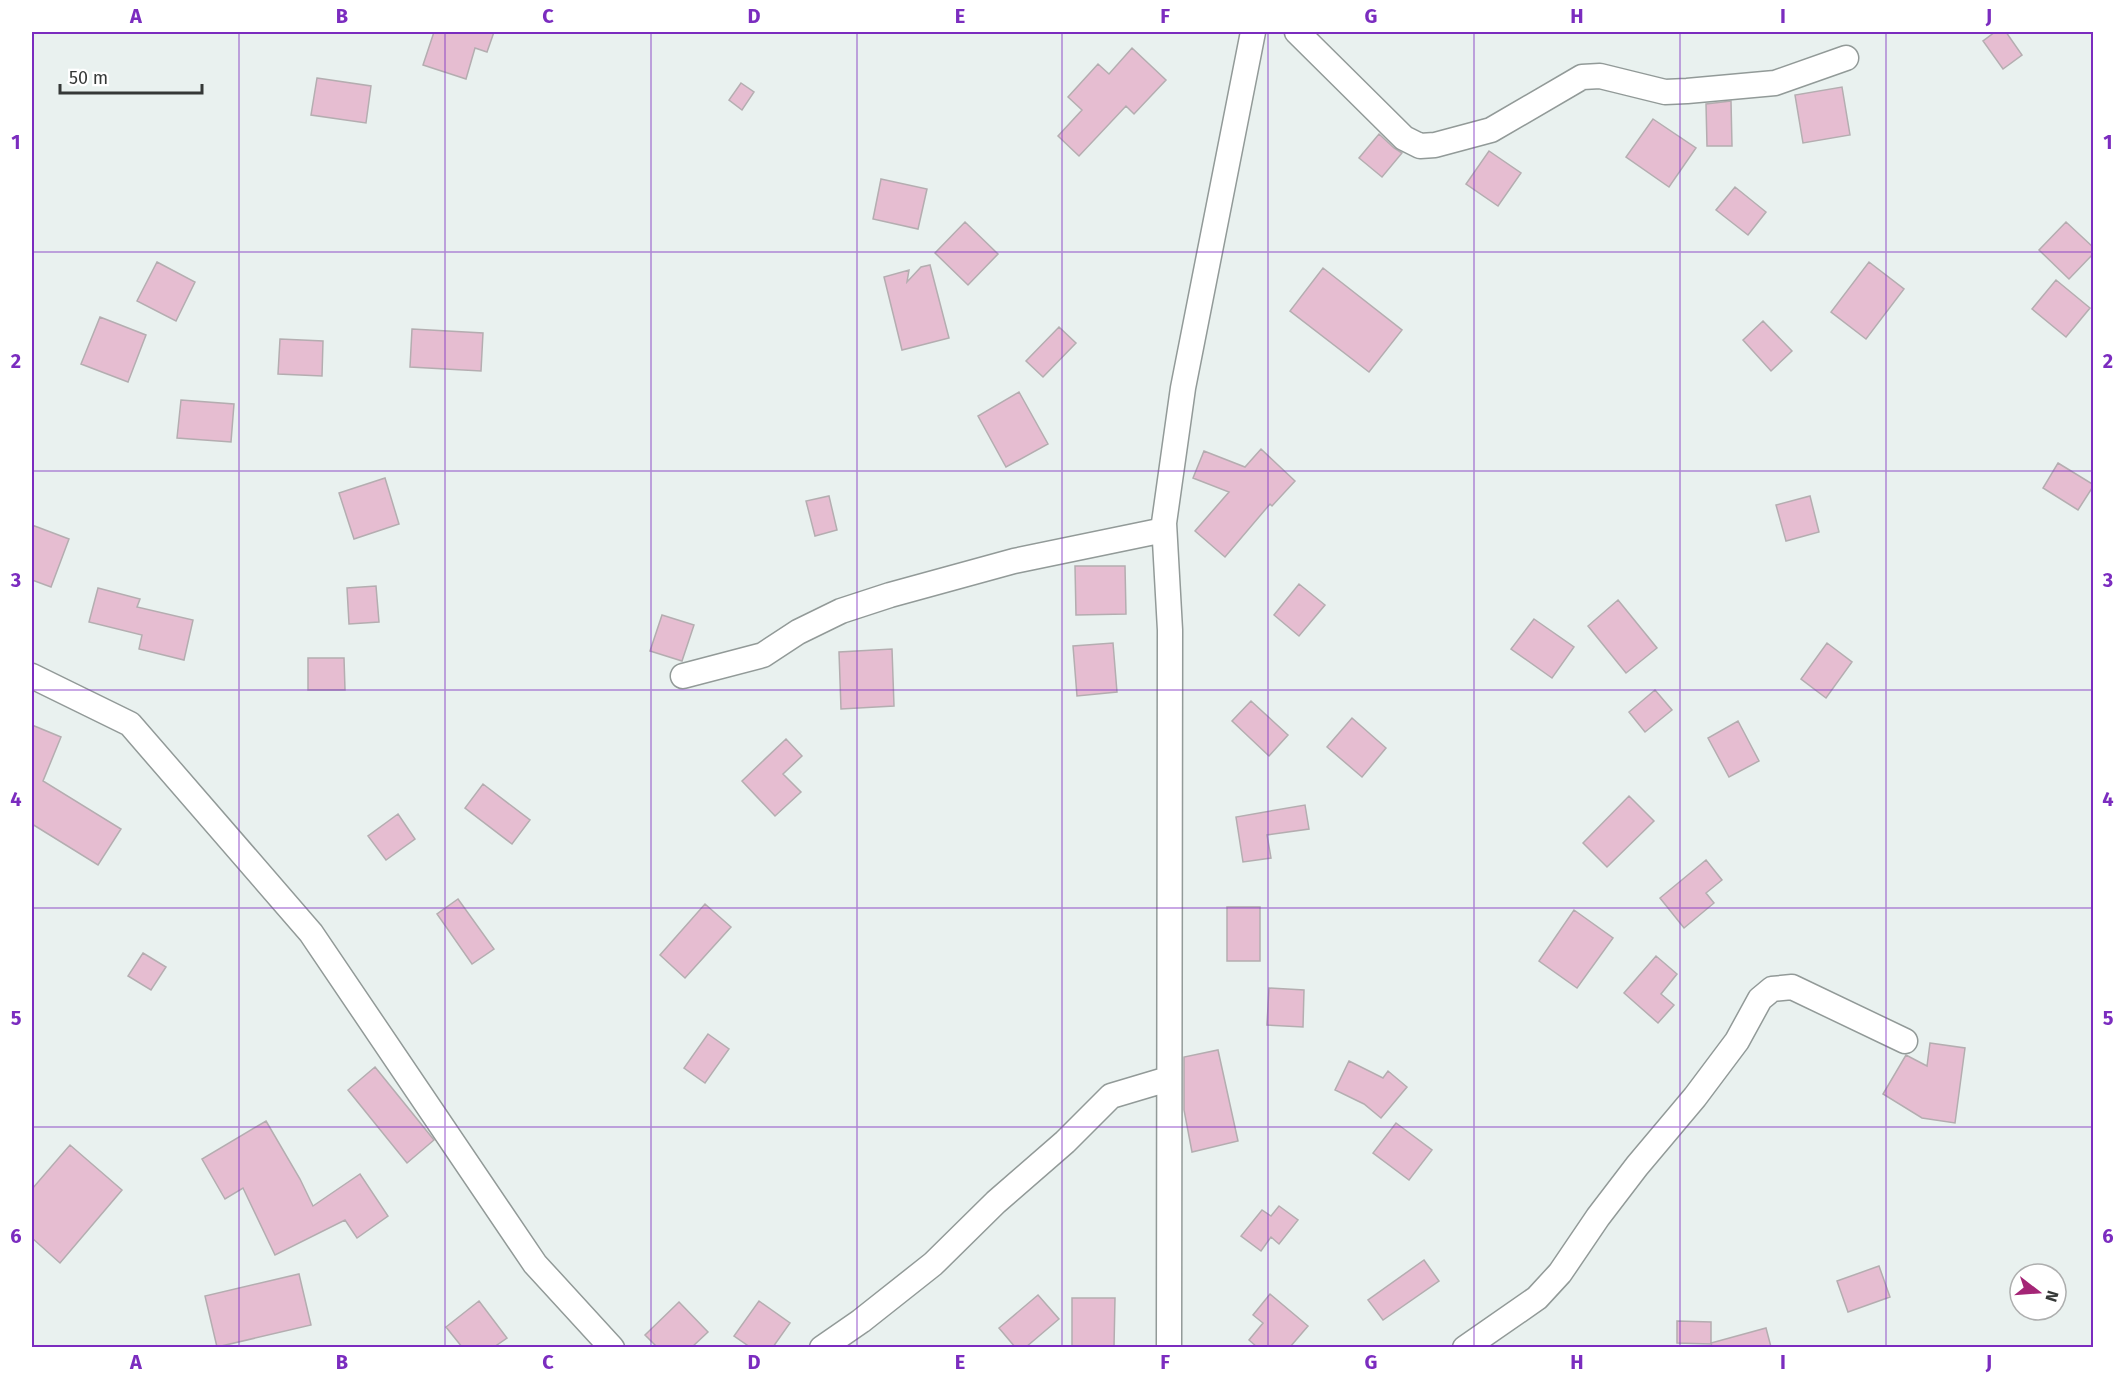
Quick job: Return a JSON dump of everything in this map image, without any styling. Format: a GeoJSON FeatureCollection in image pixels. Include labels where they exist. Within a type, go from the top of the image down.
{"type":"FeatureCollection","features":[{"type":"Feature","properties":{"kind":"street"},"geometry":{"type":"LineString","coordinates":[[1168,1347],[1170,630],[1164,530],[1183,388],[1253,32]]}},
{"type":"Feature","properties":{"kind":"street"},"geometry":{"type":"LineString","coordinates":[[1297,32],[1404,138],[1420,146],[1455,141],[1491,130],[1582,77],[1600,76],[1665,92],[1687,91],[1775,83],[1846,58]]}},
{"type":"Feature","properties":{"kind":"street"},"geometry":{"type":"LineString","coordinates":[[683,676],[764,655],[798,632],[841,611],[890,595],[1014,561],[1164,530]]}},
{"type":"Feature","properties":{"kind":"street"},"geometry":{"type":"LineString","coordinates":[[32,676],[130,724],[296,915],[311,933],[535,1264],[612,1347]]}},
{"type":"Feature","properties":{"kind":"street"},"geometry":{"type":"LineString","coordinates":[[1465,1347],[1537,1298],[1560,1273],[1637,1166],[1695,1097],[1737,1041],[1761,999],[1772,989],[1792,987],[1905,1041]]}},
{"type":"Feature","properties":{"kind":"street"},"geometry":{"type":"LineString","coordinates":[[822,1347],[861,1321],[933,1264],[996,1202],[1065,1142],[1111,1096],[1168,1079]]}},
{"type":"Feature","properties":{"kind":"building"},"geometry":{"type":"Polygon","coordinates":[[[434,32],[494,32],[487,52],[475,48],[466,79],[423,65],[434,32]]]}},
{"type":"Feature","properties":{"kind":"building"},"geometry":{"type":"Polygon","coordinates":[[[1995,32],[2006,32],[2022,55],[2003,69],[1983,41],[1995,32]]]}},
{"type":"Feature","properties":{"kind":"building"},"geometry":{"type":"Polygon","coordinates":[[[1132,48],[1166,80],[1134,114],[1126,106],[1079,156],[1058,136],[1082,110],[1068,97],[1098,64],[1109,74],[1132,48]]]}},
{"type":"Feature","properties":{"kind":"building"},"geometry":{"type":"Polygon","coordinates":[[[317,78],[371,86],[366,123],[311,115],[317,78]]]}},
{"type":"Feature","properties":{"kind":"building"},"geometry":{"type":"Polygon","coordinates":[[[741,83],[754,92],[742,110],[729,100],[741,83]]]}},
{"type":"Feature","properties":{"kind":"building"},"geometry":{"type":"Polygon","coordinates":[[[1842,87],[1850,135],[1803,143],[1795,95],[1842,87]]]}},
{"type":"Feature","properties":{"kind":"building"},"geometry":{"type":"Polygon","coordinates":[[[1731,101],[1732,146],[1707,146],[1706,104],[1731,101]]]}},
{"type":"Feature","properties":{"kind":"building"},"geometry":{"type":"Polygon","coordinates":[[[1653,119],[1696,148],[1669,187],[1626,157],[1653,119]]]}},
{"type":"Feature","properties":{"kind":"building"},"geometry":{"type":"Polygon","coordinates":[[[1379,134],[1402,153],[1382,177],[1359,158],[1379,134]]]}},
{"type":"Feature","properties":{"kind":"building"},"geometry":{"type":"Polygon","coordinates":[[[1489,151],[1521,173],[1498,206],[1466,184],[1489,151]]]}},
{"type":"Feature","properties":{"kind":"building"},"geometry":{"type":"Polygon","coordinates":[[[881,179],[927,189],[918,229],[873,219],[881,179]]]}},
{"type":"Feature","properties":{"kind":"building"},"geometry":{"type":"Polygon","coordinates":[[[1735,187],[1766,212],[1748,235],[1716,210],[1735,187]]]}},
{"type":"Feature","properties":{"kind":"building"},"geometry":{"type":"Polygon","coordinates":[[[965,222],[998,254],[968,285],[935,253],[965,222]]]}},
{"type":"Feature","properties":{"kind":"building"},"geometry":{"type":"Polygon","coordinates":[[[2066,222],[2094,248],[2094,253],[2069,279],[2039,250],[2066,222]]]}},
{"type":"Feature","properties":{"kind":"building"},"geometry":{"type":"Polygon","coordinates":[[[157,262],[195,282],[176,321],[137,301],[157,262]]]}},
{"type":"Feature","properties":{"kind":"building"},"geometry":{"type":"Polygon","coordinates":[[[1869,262],[1904,289],[1866,339],[1831,312],[1869,262]]]}},
{"type":"Feature","properties":{"kind":"building"},"geometry":{"type":"Polygon","coordinates":[[[930,265],[949,338],[902,350],[884,277],[909,270],[907,282],[921,267],[930,265]]]}},
{"type":"Feature","properties":{"kind":"building"},"geometry":{"type":"Polygon","coordinates":[[[1323,268],[1402,330],[1369,372],[1290,311],[1323,268]]]}},
{"type":"Feature","properties":{"kind":"building"},"geometry":{"type":"Polygon","coordinates":[[[2056,280],[2090,308],[2066,337],[2032,309],[2056,280]]]}},
{"type":"Feature","properties":{"kind":"building"},"geometry":{"type":"Polygon","coordinates":[[[100,317],[146,335],[128,382],[81,364],[100,317]]]}},
{"type":"Feature","properties":{"kind":"building"},"geometry":{"type":"Polygon","coordinates":[[[1763,321],[1792,351],[1771,371],[1743,340],[1763,321]]]}},
{"type":"Feature","properties":{"kind":"building"},"geometry":{"type":"Polygon","coordinates":[[[1059,327],[1076,343],[1043,377],[1026,361],[1059,327]]]}},
{"type":"Feature","properties":{"kind":"building"},"geometry":{"type":"Polygon","coordinates":[[[412,329],[483,333],[481,371],[410,367],[412,329]]]}},
{"type":"Feature","properties":{"kind":"building"},"geometry":{"type":"Polygon","coordinates":[[[280,339],[323,341],[322,376],[278,374],[280,339]]]}},
{"type":"Feature","properties":{"kind":"building"},"geometry":{"type":"Polygon","coordinates":[[[1019,392],[1048,444],[1006,467],[978,416],[1019,392]]]}},
{"type":"Feature","properties":{"kind":"building"},"geometry":{"type":"Polygon","coordinates":[[[181,400],[234,404],[231,442],[177,438],[181,400]]]}},
{"type":"Feature","properties":{"kind":"building"},"geometry":{"type":"Polygon","coordinates":[[[1261,449],[1295,481],[1272,506],[1270,504],[1225,557],[1195,531],[1229,492],[1193,478],[1204,451],[1245,467],[1261,449]]]}},
{"type":"Feature","properties":{"kind":"building"},"geometry":{"type":"Polygon","coordinates":[[[2058,463],[2094,485],[2078,510],[2043,488],[2058,463]]]}},
{"type":"Feature","properties":{"kind":"building"},"geometry":{"type":"Polygon","coordinates":[[[385,478],[399,524],[354,539],[339,493],[385,478]]]}},
{"type":"Feature","properties":{"kind":"building"},"geometry":{"type":"Polygon","coordinates":[[[829,496],[837,530],[815,536],[806,501],[829,496]]]}},
{"type":"Feature","properties":{"kind":"building"},"geometry":{"type":"Polygon","coordinates":[[[1810,496],[1819,532],[1786,541],[1776,505],[1810,496]]]}},
{"type":"Feature","properties":{"kind":"building"},"geometry":{"type":"Polygon","coordinates":[[[32,525],[69,539],[51,587],[32,580],[32,525]]]}},
{"type":"Feature","properties":{"kind":"building"},"geometry":{"type":"Polygon","coordinates":[[[1075,566],[1125,566],[1126,614],[1076,615],[1075,566]]]}},
{"type":"Feature","properties":{"kind":"building"},"geometry":{"type":"Polygon","coordinates":[[[1299,584],[1325,605],[1299,636],[1274,615],[1299,584]]]}},
{"type":"Feature","properties":{"kind":"building"},"geometry":{"type":"Polygon","coordinates":[[[376,586],[379,622],[349,624],[347,588],[376,586]]]}},
{"type":"Feature","properties":{"kind":"building"},"geometry":{"type":"Polygon","coordinates":[[[98,588],[140,599],[137,607],[193,620],[184,660],[139,649],[142,635],[89,622],[98,588]]]}},
{"type":"Feature","properties":{"kind":"building"},"geometry":{"type":"Polygon","coordinates":[[[1618,600],[1657,648],[1626,673],[1588,626],[1618,600]]]}},
{"type":"Feature","properties":{"kind":"building"},"geometry":{"type":"Polygon","coordinates":[[[662,615],[694,625],[682,661],[650,651],[662,615]]]}},
{"type":"Feature","properties":{"kind":"building"},"geometry":{"type":"Polygon","coordinates":[[[1534,619],[1574,647],[1552,678],[1511,649],[1534,619]]]}},
{"type":"Feature","properties":{"kind":"building"},"geometry":{"type":"Polygon","coordinates":[[[1113,643],[1117,692],[1077,696],[1073,646],[1113,643]]]}},
{"type":"Feature","properties":{"kind":"building"},"geometry":{"type":"Polygon","coordinates":[[[1827,643],[1852,662],[1826,698],[1801,679],[1827,643]]]}},
{"type":"Feature","properties":{"kind":"building"},"geometry":{"type":"Polygon","coordinates":[[[892,649],[894,706],[841,709],[839,652],[892,649]]]}},
{"type":"Feature","properties":{"kind":"building"},"geometry":{"type":"Polygon","coordinates":[[[308,658],[344,658],[345,690],[308,690],[308,658]]]}},
{"type":"Feature","properties":{"kind":"building"},"geometry":{"type":"Polygon","coordinates":[[[1655,690],[1672,710],[1645,732],[1629,712],[1655,690]]]}},
{"type":"Feature","properties":{"kind":"building"},"geometry":{"type":"Polygon","coordinates":[[[1251,701],[1288,735],[1269,756],[1232,721],[1251,701]]]}},
{"type":"Feature","properties":{"kind":"building"},"geometry":{"type":"Polygon","coordinates":[[[1352,718],[1386,748],[1362,777],[1327,747],[1352,718]]]}},
{"type":"Feature","properties":{"kind":"building"},"geometry":{"type":"Polygon","coordinates":[[[1738,721],[1759,761],[1729,777],[1708,738],[1738,721]]]}},
{"type":"Feature","properties":{"kind":"building"},"geometry":{"type":"Polygon","coordinates":[[[32,725],[61,737],[43,781],[121,829],[98,865],[32,824],[32,725]]]}},
{"type":"Feature","properties":{"kind":"building"},"geometry":{"type":"Polygon","coordinates":[[[786,739],[802,756],[783,774],[801,792],[775,816],[742,781],[786,739]]]}},
{"type":"Feature","properties":{"kind":"building"},"geometry":{"type":"Polygon","coordinates":[[[483,784],[530,820],[512,844],[465,808],[483,784]]]}},
{"type":"Feature","properties":{"kind":"building"},"geometry":{"type":"Polygon","coordinates":[[[1629,796],[1654,821],[1607,867],[1583,843],[1629,796]]]}},
{"type":"Feature","properties":{"kind":"building"},"geometry":{"type":"Polygon","coordinates":[[[1305,805],[1309,829],[1267,835],[1271,858],[1243,862],[1236,817],[1305,805]]]}},
{"type":"Feature","properties":{"kind":"building"},"geometry":{"type":"Polygon","coordinates":[[[398,814],[415,839],[386,860],[368,836],[398,814]]]}},
{"type":"Feature","properties":{"kind":"building"},"geometry":{"type":"Polygon","coordinates":[[[1706,860],[1722,880],[1706,893],[1714,903],[1684,928],[1660,898],[1706,860]]]}},
{"type":"Feature","properties":{"kind":"building"},"geometry":{"type":"Polygon","coordinates":[[[458,899],[494,949],[472,964],[437,914],[458,899]]]}},
{"type":"Feature","properties":{"kind":"building"},"geometry":{"type":"Polygon","coordinates":[[[705,904],[731,927],[685,978],[660,955],[705,904]]]}},
{"type":"Feature","properties":{"kind":"building"},"geometry":{"type":"Polygon","coordinates":[[[1227,907],[1260,907],[1260,961],[1227,961],[1227,907]]]}},
{"type":"Feature","properties":{"kind":"building"},"geometry":{"type":"Polygon","coordinates":[[[1574,910],[1613,938],[1577,988],[1539,961],[1574,910]]]}},
{"type":"Feature","properties":{"kind":"building"},"geometry":{"type":"Polygon","coordinates":[[[143,953],[166,967],[151,990],[128,976],[143,953]]]}},
{"type":"Feature","properties":{"kind":"building"},"geometry":{"type":"Polygon","coordinates":[[[1656,956],[1677,974],[1661,994],[1674,1005],[1658,1023],[1624,993],[1656,956]]]}},
{"type":"Feature","properties":{"kind":"building"},"geometry":{"type":"Polygon","coordinates":[[[1269,988],[1304,990],[1303,1027],[1267,1025],[1269,988]]]}},
{"type":"Feature","properties":{"kind":"building"},"geometry":{"type":"Polygon","coordinates":[[[708,1034],[729,1049],[705,1083],[684,1068],[708,1034]]]}},
{"type":"Feature","properties":{"kind":"building"},"geometry":{"type":"Polygon","coordinates":[[[1930,1043],[1965,1048],[1955,1123],[1922,1118],[1883,1094],[1906,1055],[1927,1066],[1930,1043]]]}},
{"type":"Feature","properties":{"kind":"building"},"geometry":{"type":"Polygon","coordinates":[[[1218,1050],[1238,1141],[1192,1152],[1184,1110],[1184,1057],[1218,1050]]]}},
{"type":"Feature","properties":{"kind":"building"},"geometry":{"type":"Polygon","coordinates":[[[1349,1061],[1383,1078],[1388,1071],[1407,1087],[1381,1118],[1364,1104],[1335,1090],[1349,1061]]]}},
{"type":"Feature","properties":{"kind":"building"},"geometry":{"type":"Polygon","coordinates":[[[375,1067],[434,1140],[407,1163],[348,1090],[375,1067]]]}},
{"type":"Feature","properties":{"kind":"building"},"geometry":{"type":"Polygon","coordinates":[[[266,1121],[313,1206],[360,1174],[388,1216],[357,1238],[345,1220],[275,1255],[243,1188],[225,1199],[202,1159],[266,1121]]]}},
{"type":"Feature","properties":{"kind":"building"},"geometry":{"type":"Polygon","coordinates":[[[1396,1123],[1432,1150],[1409,1180],[1373,1153],[1396,1123]]]}},
{"type":"Feature","properties":{"kind":"building"},"geometry":{"type":"Polygon","coordinates":[[[70,1145],[122,1190],[60,1263],[32,1238],[32,1189],[70,1145]]]}},
{"type":"Feature","properties":{"kind":"building"},"geometry":{"type":"Polygon","coordinates":[[[1279,1206],[1298,1220],[1279,1244],[1271,1237],[1261,1251],[1241,1236],[1262,1210],[1271,1216],[1279,1206]]]}},
{"type":"Feature","properties":{"kind":"building"},"geometry":{"type":"Polygon","coordinates":[[[1424,1260],[1439,1281],[1383,1320],[1368,1300],[1424,1260]]]}},
{"type":"Feature","properties":{"kind":"building"},"geometry":{"type":"Polygon","coordinates":[[[1879,1266],[1890,1297],[1848,1312],[1837,1281],[1879,1266]]]}},
{"type":"Feature","properties":{"kind":"building"},"geometry":{"type":"Polygon","coordinates":[[[299,1274],[311,1325],[217,1347],[205,1296],[299,1274]]]}},
{"type":"Feature","properties":{"kind":"building"},"geometry":{"type":"Polygon","coordinates":[[[1270,1294],[1308,1326],[1290,1347],[1257,1347],[1249,1340],[1263,1323],[1253,1315],[1270,1294]]]}},
{"type":"Feature","properties":{"kind":"building"},"geometry":{"type":"Polygon","coordinates":[[[1038,1295],[1059,1319],[1026,1347],[1015,1347],[999,1328],[1038,1295]]]}},
{"type":"Feature","properties":{"kind":"building"},"geometry":{"type":"Polygon","coordinates":[[[1072,1298],[1115,1298],[1114,1347],[1072,1347],[1072,1298]]]}},
{"type":"Feature","properties":{"kind":"building"},"geometry":{"type":"Polygon","coordinates":[[[479,1301],[507,1338],[494,1347],[462,1347],[446,1327],[479,1301]]]}},
{"type":"Feature","properties":{"kind":"building"},"geometry":{"type":"Polygon","coordinates":[[[759,1301],[790,1323],[773,1347],[750,1347],[734,1336],[759,1301]]]}},
{"type":"Feature","properties":{"kind":"building"},"geometry":{"type":"Polygon","coordinates":[[[679,1302],[708,1332],[692,1347],[657,1347],[645,1335],[679,1302]]]}},
{"type":"Feature","properties":{"kind":"building"},"geometry":{"type":"Polygon","coordinates":[[[1677,1321],[1711,1322],[1711,1344],[1677,1343],[1677,1321]]]}},
{"type":"Feature","properties":{"kind":"building"},"geometry":{"type":"Polygon","coordinates":[[[1766,1328],[1771,1347],[1712,1347],[1711,1343],[1766,1328]]]}}]}
